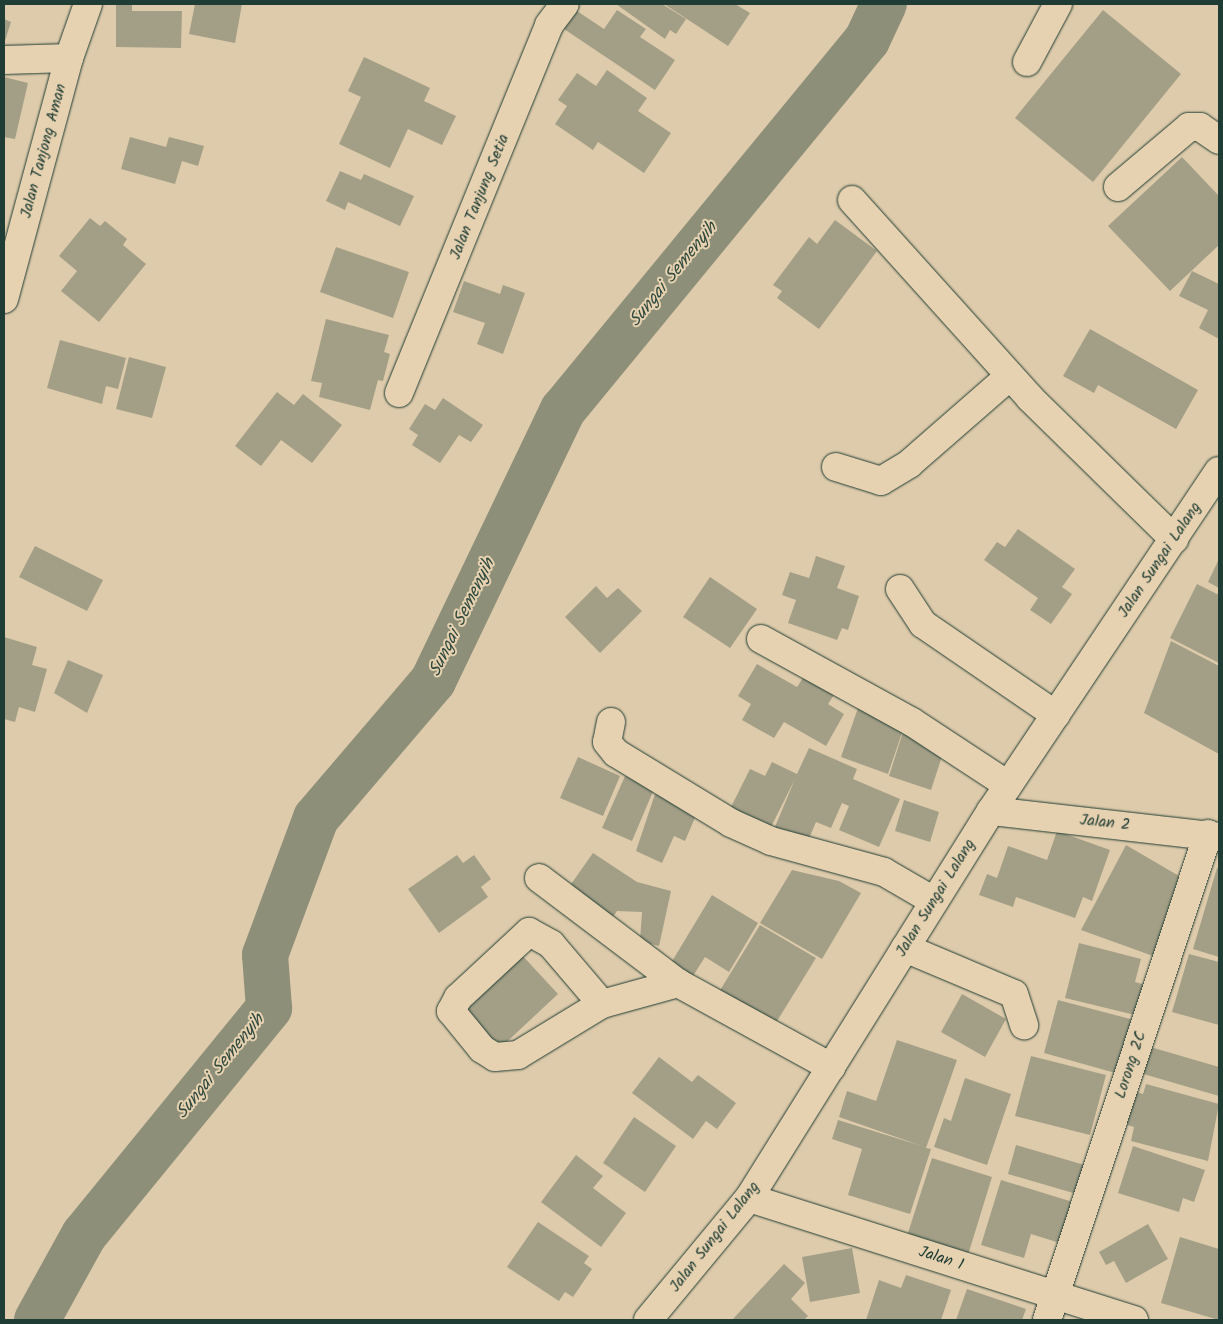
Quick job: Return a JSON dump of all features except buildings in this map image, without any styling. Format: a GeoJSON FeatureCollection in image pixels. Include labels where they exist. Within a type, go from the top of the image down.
{"type":"FeatureCollection","features":[{"type":"Feature","properties":{"kind":"street","name":"Jalan Tanjong Aman"},"geometry":{"type":"LineString","coordinates":[[4,299],[69,58],[88,4]]}},
{"type":"Feature","properties":{"kind":"street","name":"Jalan Tanjung Setia"},"geometry":{"type":"LineString","coordinates":[[399,393],[549,25],[565,4]]}},
{"type":"Feature","properties":{"kind":"street"},"geometry":{"type":"LineString","coordinates":[[1027,62],[1058,4]]}},
{"type":"Feature","properties":{"kind":"street"},"geometry":{"type":"LineString","coordinates":[[4,60],[69,58]]}},
{"type":"Feature","properties":{"kind":"street"},"geometry":{"type":"LineString","coordinates":[[1118,187],[1189,127],[1200,127],[1219,140]]}},
{"type":"Feature","properties":{"kind":"street"},"geometry":{"type":"LineString","coordinates":[[852,200],[1010,376],[1174,539]]}},
{"type":"Feature","properties":{"kind":"street"},"geometry":{"type":"LineString","coordinates":[[836,467],[881,481],[909,464],[1010,376]]}},
{"type":"Feature","properties":{"kind":"street","name":"Jalan Sungai Lalang"},"geometry":{"type":"LineString","coordinates":[[648,1320],[749,1198],[991,811],[1219,471]]}},
{"type":"Feature","properties":{"kind":"street"},"geometry":{"type":"LineString","coordinates":[[900,589],[923,624],[1056,715]]}},
{"type":"Feature","properties":{"kind":"street"},"geometry":{"type":"LineString","coordinates":[[761,639],[912,722],[1008,785]]}},
{"type":"Feature","properties":{"kind":"street"},"geometry":{"type":"LineString","coordinates":[[611,722],[607,742],[616,753],[731,823],[771,841],[884,872],[934,901]]}},
{"type":"Feature","properties":{"kind":"street","name":"Jalan 2"},"geometry":{"type":"LineString","coordinates":[[991,811],[1214,836]]}},
{"type":"Feature","properties":{"kind":"street","name":"Lorong 2C"},"geometry":{"type":"LineString","coordinates":[[1051,1308],[1214,836]]}},
{"type":"Feature","properties":{"kind":"street"},"geometry":{"type":"LineString","coordinates":[[539,878],[678,983],[831,1067]]}},
{"type":"Feature","properties":{"kind":"street"},"geometry":{"type":"LineString","coordinates":[[602,1004],[551,944],[529,932],[458,998],[451,1011],[482,1049],[495,1057],[518,1055],[602,1004],[678,983]]}},
{"type":"Feature","properties":{"kind":"street"},"geometry":{"type":"LineString","coordinates":[[905,948],[1014,994],[1024,1025]]}},
{"type":"Feature","properties":{"kind":"street","name":"Jalan 1"},"geometry":{"type":"LineString","coordinates":[[749,1198],[1051,1308],[1134,1320]]}},
{"type":"Feature","properties":{"kind":"waterway","name":"Sungai Semenyih"},"geometry":{"type":"LineString","coordinates":[[37,1320],[84,1235],[269,1008],[265,955],[316,818],[433,681],[563,410],[867,40],[884,4]]}}]}
